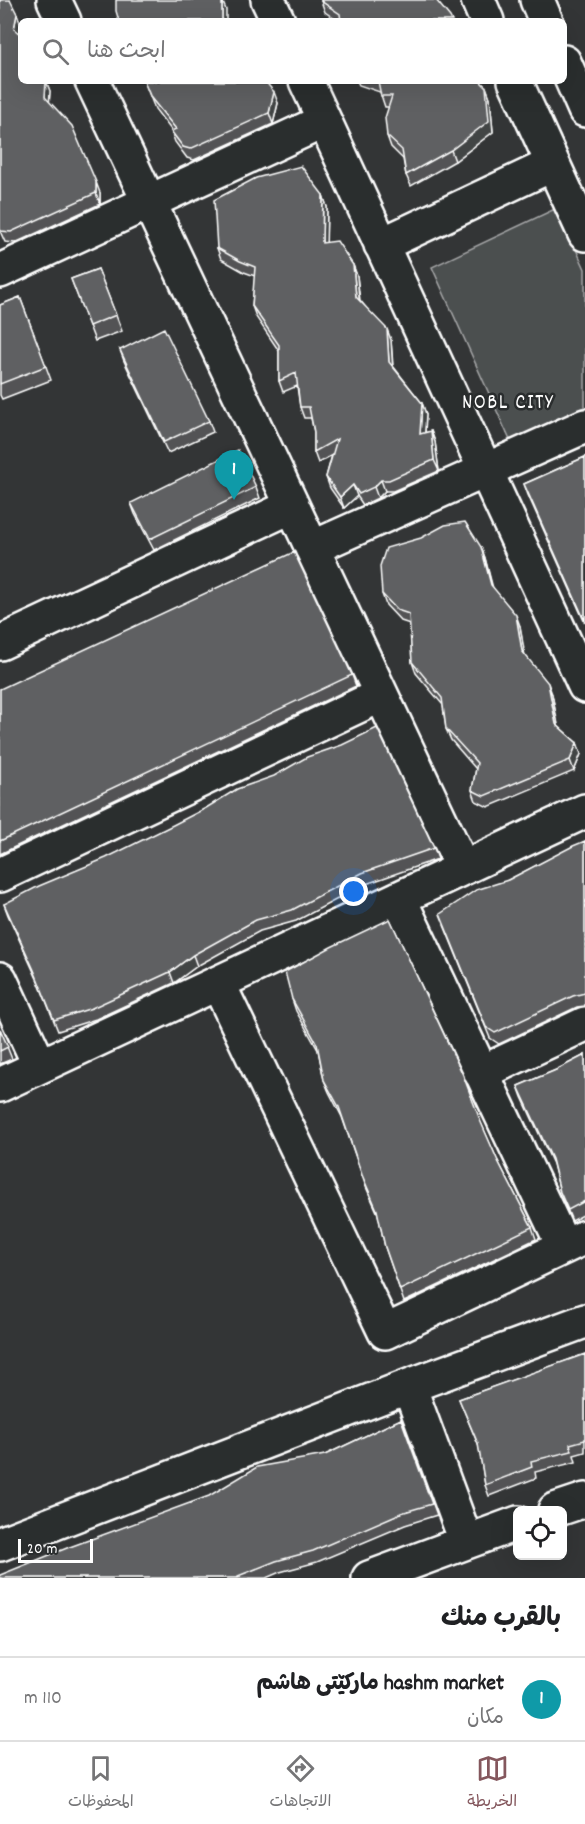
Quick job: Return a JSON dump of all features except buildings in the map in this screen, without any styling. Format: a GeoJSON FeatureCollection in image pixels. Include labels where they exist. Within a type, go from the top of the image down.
{"type":"FeatureCollection","features":[{"type":"Feature","properties":{"kind":"street"},"geometry":{"type":"LineString","coordinates":[[54,0],[63,18]]}},
{"type":"Feature","properties":{"kind":"street"},"geometry":{"type":"LineString","coordinates":[[268,0],[277,18]]}},
{"type":"Feature","properties":{"kind":"street"},"geometry":{"type":"LineString","coordinates":[[478,0],[486,18]]}},
{"type":"Feature","properties":{"kind":"street"},"geometry":{"type":"LineString","coordinates":[[537,0],[545,18]]}},
{"type":"Feature","properties":{"kind":"street"},"geometry":{"type":"LineString","coordinates":[[567,69],[585,110]]}},
{"type":"Feature","properties":{"kind":"street"},"geometry":{"type":"LineString","coordinates":[[93,84],[462,868]]}},
{"type":"Feature","properties":{"kind":"street"},"geometry":{"type":"LineString","coordinates":[[307,84],[585,686]]}},
{"type":"Feature","properties":{"kind":"street"},"geometry":{"type":"LineString","coordinates":[[516,84],[585,234]]}},
{"type":"Feature","properties":{"kind":"street"},"geometry":{"type":"LineString","coordinates":[[0,271],[324,121]]}},
{"type":"Feature","properties":{"kind":"street"},"geometry":{"type":"LineString","coordinates":[[381,245],[553,164]]}},
{"type":"Feature","properties":{"kind":"street"},"geometry":{"type":"LineString","coordinates":[[312,548],[585,426]]}},
{"type":"Feature","properties":{"kind":"street"},"geometry":{"type":"LineString","coordinates":[[0,643],[292,506]]}},
{"type":"Feature","properties":{"kind":"street"},"geometry":{"type":"LineString","coordinates":[[0,875],[381,695]]}},
{"type":"Feature","properties":{"kind":"street"},"geometry":{"type":"LineString","coordinates":[[0,1085],[585,811]]}},
{"type":"Feature","properties":{"kind":"street"},"geometry":{"type":"LineString","coordinates":[[218,983],[385,1332],[574,1242],[481,1073],[399,898]]}},
{"type":"Feature","properties":{"kind":"street"},"geometry":{"type":"LineString","coordinates":[[0,979],[40,1066]]}},
{"type":"Feature","properties":{"kind":"street"},"geometry":{"type":"LineString","coordinates":[[481,1073],[585,1024]]}},
{"type":"Feature","properties":{"kind":"street"},"geometry":{"type":"LineString","coordinates":[[0,1544],[409,1386],[585,1321]]}},
{"type":"Feature","properties":{"kind":"street"},"geometry":{"type":"LineString","coordinates":[[409,1386],[466,1540]]}},
{"type":"Feature","properties":{"kind":"street"},"geometry":{"type":"LineString","coordinates":[[567,1506],[585,1500]]}},
{"type":"Feature","properties":{"kind":"street"},"geometry":{"type":"LineString","coordinates":[[369,1578],[466,1540],[513,1525]]}},
{"type":"Feature","properties":{"kind":"shaded area"},"geometry":{"type":"Polygon","coordinates":[[[557,208],[585,269],[585,416],[514,449],[432,267],[557,208]]]}},
{"type":"Feature","properties":{"kind":"place","name":"hashm market مارکێتی هاشم"},"geometry":{"type":"Point","coordinates":[234,500]}},
{"type":"Feature","properties":{"kind":"district","name":"NOBL CITY"},"geometry":{"type":"Point","coordinates":[508,404]}}]}
